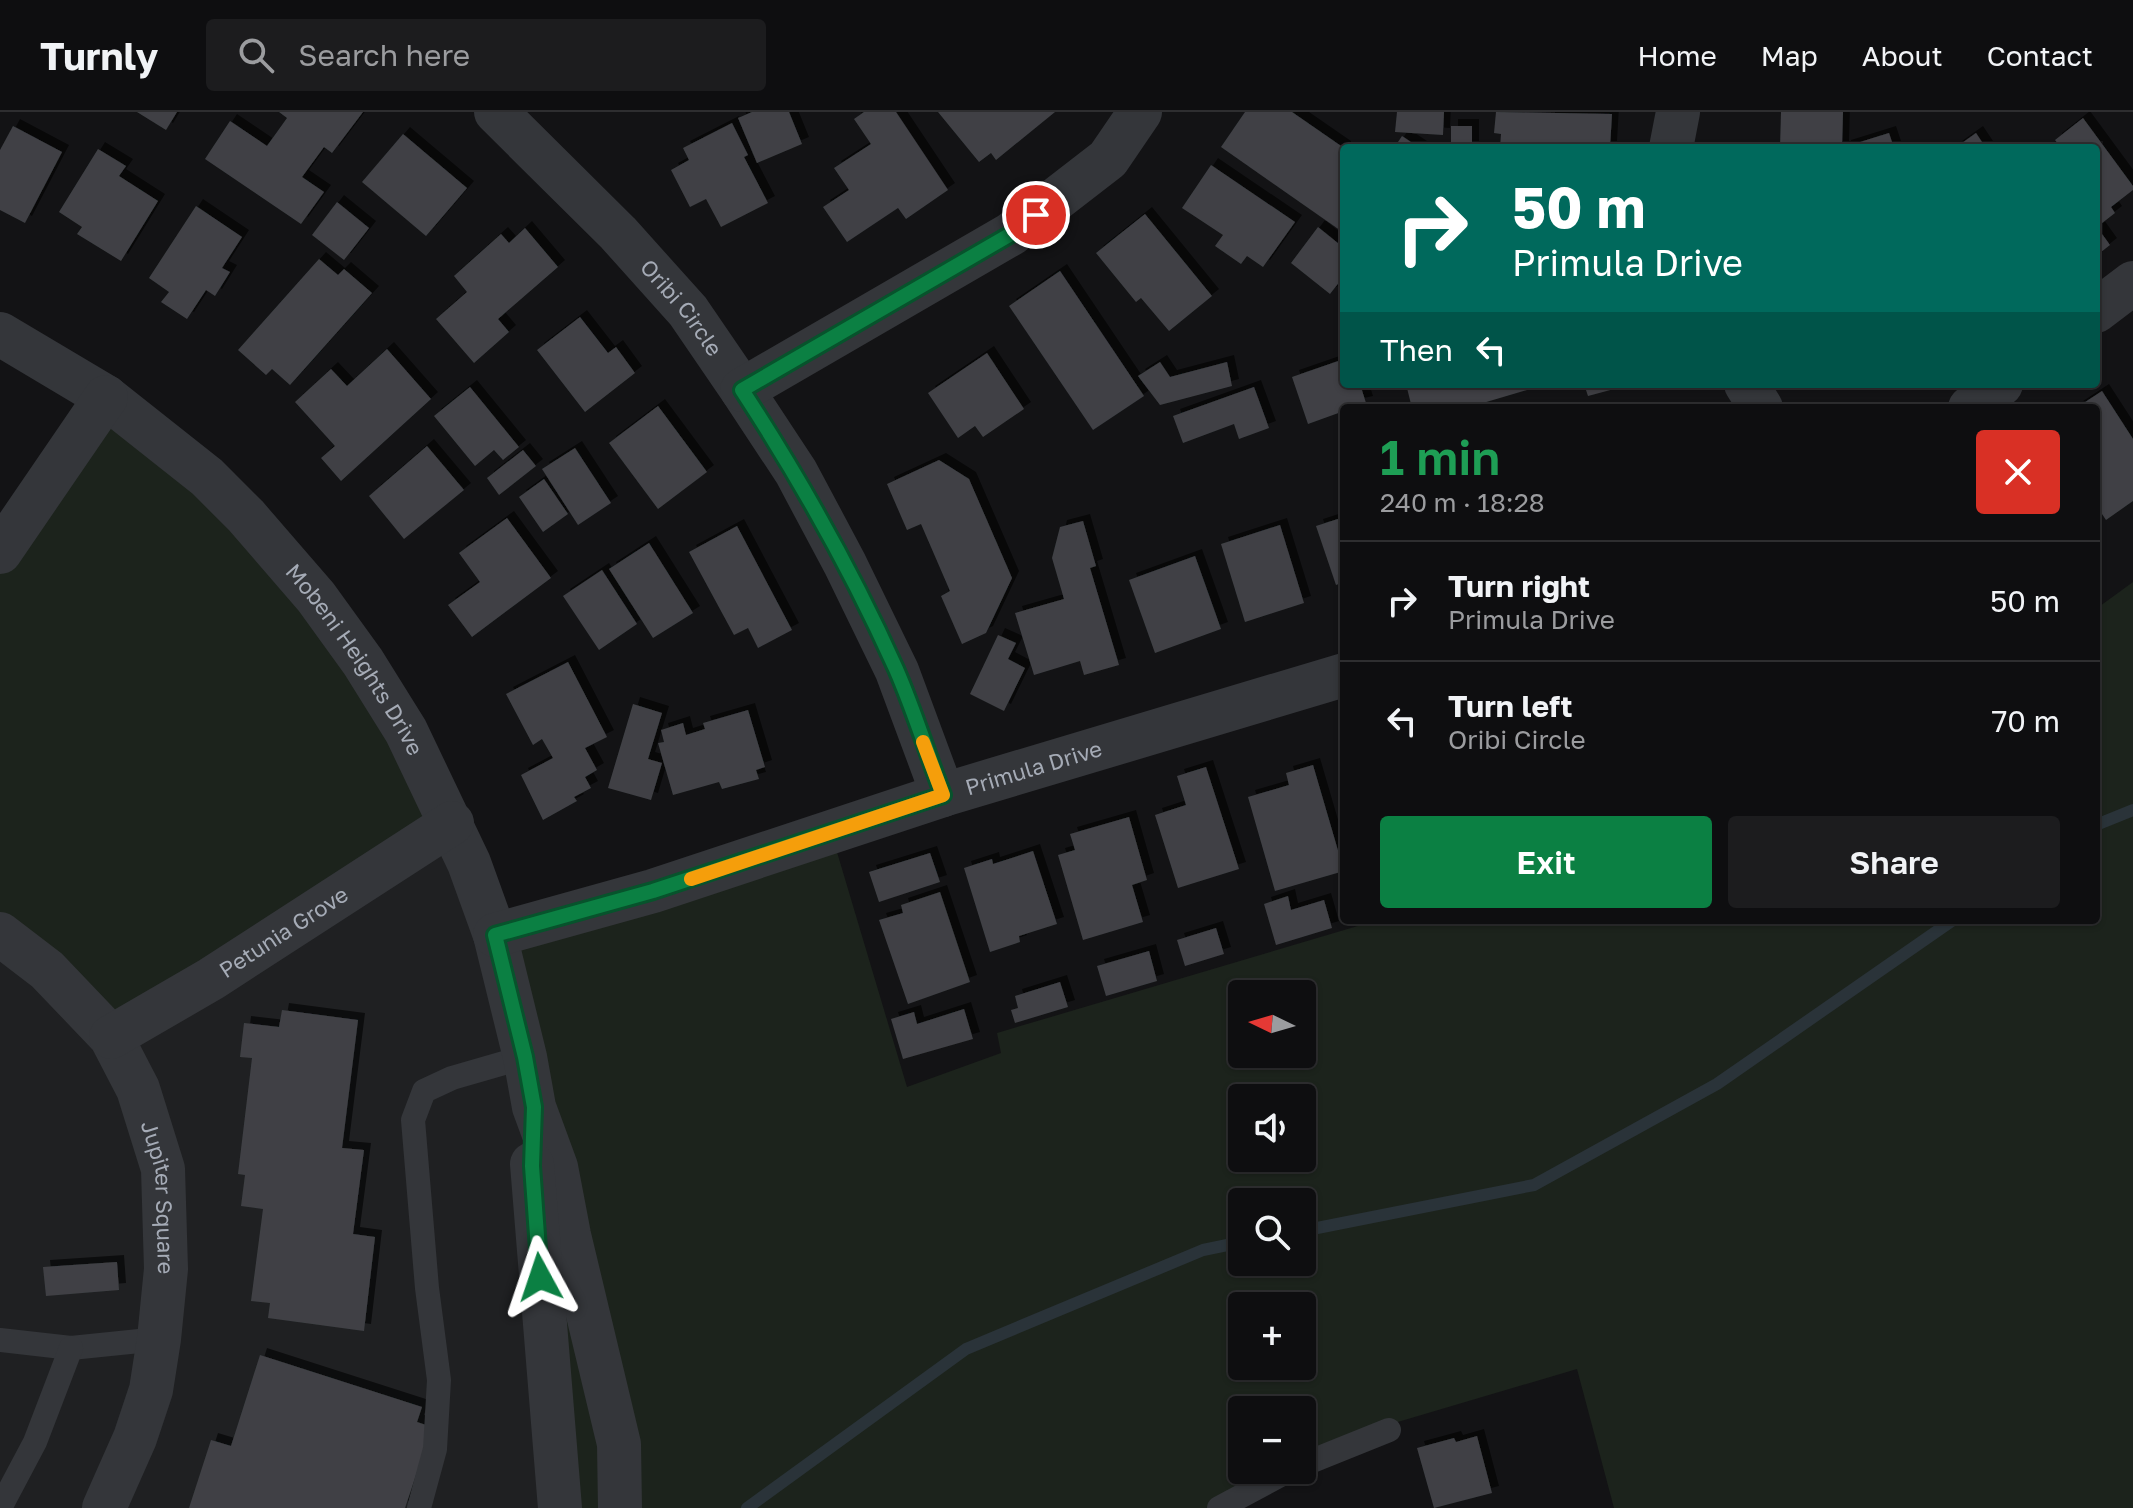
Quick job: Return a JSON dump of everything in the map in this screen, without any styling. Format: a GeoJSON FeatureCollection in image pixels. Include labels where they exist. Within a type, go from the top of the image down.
{"type":"FeatureCollection","features":[{"type":"Feature","properties":{"kind":"street","name":"Oribi Circle"},"geometry":{"type":"LineString","coordinates":[[496,112],[581,194],[678,300],[796,472],[897,671],[943,795]]}},
{"type":"Feature","properties":{"kind":"street"},"geometry":{"type":"LineString","coordinates":[[742,390],[1011,234],[1108,159],[1140,112]]}},
{"type":"Feature","properties":{"kind":"street"},"geometry":{"type":"LineString","coordinates":[[1672,144],[1678,112]]}},
{"type":"Feature","properties":{"kind":"street"},"geometry":{"type":"LineString","coordinates":[[2100,308],[2133,283]]}},
{"type":"Feature","properties":{"kind":"street","name":"Mobeni Heights Drive"},"geometry":{"type":"LineString","coordinates":[[0,334],[106,397],[207,477],[246,516],[316,597],[363,662],[406,731],[452,823],[495,935],[534,1107],[556,1167],[569,1235],[619,1444],[620,1508]]}},
{"type":"Feature","properties":{"kind":"street"},"geometry":{"type":"LineString","coordinates":[[1975,404],[1996,388]]}},
{"type":"Feature","properties":{"kind":"street"},"geometry":{"type":"LineString","coordinates":[[0,552],[106,397]]}},
{"type":"Feature","properties":{"kind":"street","name":"Primula Drive"},"geometry":{"type":"LineString","coordinates":[[495,935],[653,891],[943,795],[1340,676]]}},
{"type":"Feature","properties":{"kind":"street","name":"Petunia Grove"},"geometry":{"type":"LineString","coordinates":[[111,1037],[211,979],[452,823]]}},
{"type":"Feature","properties":{"kind":"street","name":"Jupiter Square"},"geometry":{"type":"LineString","coordinates":[[0,934],[47,970],[111,1037],[138,1089],[163,1169],[166,1269],[151,1390],[135,1438],[104,1508]]}},
{"type":"Feature","properties":{"kind":"street","name":"Mobeni Heights Drive"},"geometry":{"type":"LineString","coordinates":[[534,1107],[532,1166],[535,1217],[559,1468],[560,1508]]}},
{"type":"Feature","properties":{"kind":"lane"},"geometry":{"type":"LineString","coordinates":[[419,1508],[435,1449],[439,1380],[427,1288],[413,1120],[424,1091],[452,1078],[525,1057]]}},
{"type":"Feature","properties":{"kind":"lane"},"geometry":{"type":"LineString","coordinates":[[0,1340],[71,1348],[159,1339]]}},
{"type":"Feature","properties":{"kind":"lane"},"geometry":{"type":"LineString","coordinates":[[0,1508],[35,1442],[71,1348]]}},
{"type":"Feature","properties":{"kind":"lane"},"geometry":{"type":"LineString","coordinates":[[1316,1459],[1389,1430]]}},
{"type":"Feature","properties":{"kind":"lane"},"geometry":{"type":"LineString","coordinates":[[1219,1508],[1264,1484]]}},
{"type":"Feature","properties":{"kind":"shaded area"},"geometry":{"type":"Polygon","coordinates":[[[106,398],[207,478],[452,823],[111,1034],[0,932],[0,554],[106,398]]]}},
{"type":"Feature","properties":{"kind":"shaded area"},"geometry":{"type":"Polygon","coordinates":[[[2133,582],[2133,1508],[1614,1508],[1577,1369],[1391,1424],[1316,1458],[1316,1396],[1228,1396],[1228,1484],[1261,1484],[1214,1508],[558,1508],[531,1164],[495,935],[831,832],[907,1087],[1001,1053],[997,1033],[1365,924],[2100,924],[2100,606],[2133,582]]]}},
{"type":"Feature","properties":{"kind":"shaded area"},"geometry":{"type":"Polygon","coordinates":[[[452,823],[523,1054],[558,1508],[0,1508],[0,932],[452,823]]]}},
{"type":"Feature","properties":{"kind":"building"},"geometry":{"type":"Polygon","coordinates":[[[137,112],[177,112],[166,130],[137,112]]]}},
{"type":"Feature","properties":{"kind":"building"},"geometry":{"type":"Polygon","coordinates":[[[279,112],[363,112],[332,153],[324,147],[302,177],[324,192],[301,224],[205,159],[230,121],[267,146],[287,118],[279,112]]]}},
{"type":"Feature","properties":{"kind":"building"},"geometry":{"type":"Polygon","coordinates":[[[752,112],[789,112],[802,144],[757,163],[738,118],[752,112]]]}},
{"type":"Feature","properties":{"kind":"building"},"geometry":{"type":"Polygon","coordinates":[[[864,112],[896,112],[948,190],[906,219],[898,208],[847,242],[823,207],[849,190],[834,168],[871,144],[854,119],[864,112]]]}},
{"type":"Feature","properties":{"kind":"building"},"geometry":{"type":"Polygon","coordinates":[[[938,112],[1055,112],[996,160],[991,153],[979,162],[938,112]]]}},
{"type":"Feature","properties":{"kind":"building"},"geometry":{"type":"Polygon","coordinates":[[[1245,112],[1292,112],[1340,145],[1340,230],[1221,147],[1245,112]]]}},
{"type":"Feature","properties":{"kind":"building"},"geometry":{"type":"Polygon","coordinates":[[[1397,112],[1444,112],[1443,135],[1395,132],[1397,112]]]}},
{"type":"Feature","properties":{"kind":"building"},"geometry":{"type":"Polygon","coordinates":[[[1496,112],[1612,114],[1610,144],[1500,144],[1501,134],[1494,133],[1496,112]]]}},
{"type":"Feature","properties":{"kind":"building"},"geometry":{"type":"Polygon","coordinates":[[[1781,112],[1843,112],[1842,144],[1780,144],[1781,112]]]}},
{"type":"Feature","properties":{"kind":"building"},"geometry":{"type":"Polygon","coordinates":[[[2083,118],[2133,186],[2133,190],[2111,207],[2115,213],[2100,225],[2100,144],[2058,144],[2055,140],[2083,118]]]}},
{"type":"Feature","properties":{"kind":"building"},"geometry":{"type":"Polygon","coordinates":[[[732,123],[748,155],[744,157],[768,203],[721,227],[706,199],[690,207],[671,170],[689,160],[683,148],[732,123]]]}},
{"type":"Feature","properties":{"kind":"building"},"geometry":{"type":"Polygon","coordinates":[[[13,126],[62,152],[25,223],[0,210],[0,150],[13,126]]]}},
{"type":"Feature","properties":{"kind":"building"},"geometry":{"type":"Polygon","coordinates":[[[1451,126],[1472,126],[1472,144],[1451,144],[1451,126]]]}},
{"type":"Feature","properties":{"kind":"building"},"geometry":{"type":"Polygon","coordinates":[[[1889,133],[1893,144],[1854,144],[1889,133]]]}},
{"type":"Feature","properties":{"kind":"building"},"geometry":{"type":"Polygon","coordinates":[[[1976,133],[1983,144],[1961,144],[1976,133]]]}},
{"type":"Feature","properties":{"kind":"building"},"geometry":{"type":"Polygon","coordinates":[[[403,134],[467,188],[426,236],[362,182],[403,134]]]}},
{"type":"Feature","properties":{"kind":"building"},"geometry":{"type":"Polygon","coordinates":[[[1402,136],[1414,144],[1397,144],[1402,136]]]}},
{"type":"Feature","properties":{"kind":"building"},"geometry":{"type":"Polygon","coordinates":[[[98,149],[126,166],[119,176],[158,201],[121,261],[77,234],[82,227],[59,212],[98,149]]]}},
{"type":"Feature","properties":{"kind":"building"},"geometry":{"type":"Polygon","coordinates":[[[1211,165],[1295,222],[1263,267],[1247,256],[1241,264],[1215,246],[1223,235],[1182,208],[1211,165]]]}},
{"type":"Feature","properties":{"kind":"building"},"geometry":{"type":"Polygon","coordinates":[[[337,202],[369,228],[344,260],[312,235],[337,202]]]}},
{"type":"Feature","properties":{"kind":"building"},"geometry":{"type":"Polygon","coordinates":[[[196,206],[242,237],[222,268],[230,272],[215,296],[206,290],[187,319],[161,302],[169,292],[149,278],[196,206]]]}},
{"type":"Feature","properties":{"kind":"building"},"geometry":{"type":"Polygon","coordinates":[[[1145,214],[1212,296],[1169,331],[1141,298],[1136,302],[1096,253],[1145,214]]]}},
{"type":"Feature","properties":{"kind":"building"},"geometry":{"type":"Polygon","coordinates":[[[1318,227],[1340,245],[1340,281],[1330,294],[1291,263],[1318,227]]]}},
{"type":"Feature","properties":{"kind":"building"},"geometry":{"type":"Polygon","coordinates":[[[525,228],[558,267],[498,319],[509,332],[474,363],[436,319],[467,292],[454,276],[501,234],[509,243],[525,228]]]}},
{"type":"Feature","properties":{"kind":"building"},"geometry":{"type":"Polygon","coordinates":[[[2100,231],[2110,245],[2100,253],[2100,231]]]}},
{"type":"Feature","properties":{"kind":"building"},"geometry":{"type":"Polygon","coordinates":[[[319,259],[338,275],[344,269],[372,293],[290,385],[272,369],[266,375],[238,350],[319,259]]]}},
{"type":"Feature","properties":{"kind":"building"},"geometry":{"type":"Polygon","coordinates":[[[1060,271],[1144,396],[1093,430],[1009,306],[1060,271]]]}},
{"type":"Feature","properties":{"kind":"building"},"geometry":{"type":"Polygon","coordinates":[[[580,317],[608,353],[616,347],[635,373],[585,412],[537,350],[580,317]]]}},
{"type":"Feature","properties":{"kind":"building"},"geometry":{"type":"Polygon","coordinates":[[[387,349],[431,399],[341,481],[321,458],[335,446],[295,402],[331,369],[347,386],[387,349]]]}},
{"type":"Feature","properties":{"kind":"building"},"geometry":{"type":"Polygon","coordinates":[[[987,353],[1024,409],[983,437],[975,426],[958,438],[928,393],[987,353]]]}},
{"type":"Feature","properties":{"kind":"building"},"geometry":{"type":"Polygon","coordinates":[[[1340,360],[1340,388],[1361,388],[1366,403],[1340,404],[1340,412],[1308,424],[1292,377],[1340,360]]]}},
{"type":"Feature","properties":{"kind":"building"},"geometry":{"type":"Polygon","coordinates":[[[1160,362],[1170,377],[1227,362],[1232,386],[1160,405],[1138,376],[1160,362]]]}},
{"type":"Feature","properties":{"kind":"building"},"geometry":{"type":"Polygon","coordinates":[[[470,387],[519,447],[503,460],[494,450],[475,466],[434,416],[470,387]]]}},
{"type":"Feature","properties":{"kind":"building"},"geometry":{"type":"Polygon","coordinates":[[[1254,387],[1269,428],[1239,439],[1234,424],[1183,443],[1173,416],[1254,387]]]}},
{"type":"Feature","properties":{"kind":"building"},"geometry":{"type":"Polygon","coordinates":[[[1407,388],[1534,388],[1480,404],[1411,404],[1407,388]]]}},
{"type":"Feature","properties":{"kind":"building"},"geometry":{"type":"Polygon","coordinates":[[[1585,388],[1618,388],[1588,396],[1585,388]]]}},
{"type":"Feature","properties":{"kind":"building"},"geometry":{"type":"Polygon","coordinates":[[[2102,391],[2133,439],[2133,501],[2106,520],[2100,511],[2100,404],[2082,404],[2102,391]]]}},
{"type":"Feature","properties":{"kind":"building"},"geometry":{"type":"Polygon","coordinates":[[[658,406],[707,472],[658,509],[609,443],[658,406]]]}},
{"type":"Feature","properties":{"kind":"building"},"geometry":{"type":"Polygon","coordinates":[[[427,446],[464,490],[404,539],[369,496],[427,446]]]}},
{"type":"Feature","properties":{"kind":"building"},"geometry":{"type":"Polygon","coordinates":[[[575,448],[611,503],[578,525],[542,469],[575,448]]]}},
{"type":"Feature","properties":{"kind":"building"},"geometry":{"type":"Polygon","coordinates":[[[523,450],[536,466],[499,495],[487,478],[523,450]]]}},
{"type":"Feature","properties":{"kind":"building"},"geometry":{"type":"Polygon","coordinates":[[[939,460],[969,479],[1012,578],[986,633],[962,644],[941,596],[950,591],[921,524],[907,530],[887,484],[939,460]]]}},
{"type":"Feature","properties":{"kind":"building"},"geometry":{"type":"Polygon","coordinates":[[[544,479],[568,514],[543,532],[519,497],[544,479]]]}},
{"type":"Feature","properties":{"kind":"building"},"geometry":{"type":"Polygon","coordinates":[[[507,518],[551,578],[472,637],[448,605],[480,582],[459,553],[507,518]]]}},
{"type":"Feature","properties":{"kind":"building"},"geometry":{"type":"Polygon","coordinates":[[[1340,518],[1340,584],[1336,585],[1316,526],[1340,518]]]}},
{"type":"Feature","properties":{"kind":"building"},"geometry":{"type":"Polygon","coordinates":[[[1083,521],[1096,566],[1090,568],[1119,665],[1084,675],[1080,661],[1034,675],[1015,613],[1064,599],[1052,558],[1060,527],[1083,521]]]}},
{"type":"Feature","properties":{"kind":"building"},"geometry":{"type":"Polygon","coordinates":[[[1280,525],[1304,603],[1245,622],[1221,544],[1280,525]]]}},
{"type":"Feature","properties":{"kind":"building"},"geometry":{"type":"Polygon","coordinates":[[[737,526],[792,630],[758,648],[748,628],[734,635],[689,552],[737,526]]]}},
{"type":"Feature","properties":{"kind":"building"},"geometry":{"type":"Polygon","coordinates":[[[649,543],[693,613],[653,638],[609,569],[649,543]]]}},
{"type":"Feature","properties":{"kind":"building"},"geometry":{"type":"Polygon","coordinates":[[[1195,556],[1221,629],[1155,653],[1129,580],[1195,556]]]}},
{"type":"Feature","properties":{"kind":"building"},"geometry":{"type":"Polygon","coordinates":[[[602,570],[637,624],[599,650],[563,596],[602,570]]]}},
{"type":"Feature","properties":{"kind":"building"},"geometry":{"type":"Polygon","coordinates":[[[998,635],[1016,643],[1008,659],[1025,668],[1004,711],[970,694],[998,635]]]}},
{"type":"Feature","properties":{"kind":"building"},"geometry":{"type":"Polygon","coordinates":[[[568,662],[607,737],[585,748],[597,770],[585,777],[591,788],[574,797],[577,801],[543,820],[521,775],[553,758],[542,739],[533,745],[506,694],[568,662]]]}},
{"type":"Feature","properties":{"kind":"building"},"geometry":{"type":"Polygon","coordinates":[[[633,704],[662,713],[648,759],[662,763],[651,800],[608,788],[633,704]]]}},
{"type":"Feature","properties":{"kind":"building"},"geometry":{"type":"Polygon","coordinates":[[[748,710],[765,767],[756,770],[759,779],[722,789],[719,782],[673,795],[658,743],[664,742],[661,730],[683,723],[686,735],[705,729],[703,723],[748,710]]]}},
{"type":"Feature","properties":{"kind":"building"},"geometry":{"type":"Polygon","coordinates":[[[1313,765],[1340,857],[1340,872],[1275,891],[1248,797],[1289,785],[1286,773],[1313,765]]]}},
{"type":"Feature","properties":{"kind":"building"},"geometry":{"type":"Polygon","coordinates":[[[1206,767],[1239,869],[1178,888],[1155,815],[1186,805],[1177,776],[1206,767]]]}},
{"type":"Feature","properties":{"kind":"building"},"geometry":{"type":"Polygon","coordinates":[[[1129,817],[1147,880],[1132,885],[1143,922],[1083,940],[1058,855],[1075,850],[1070,834],[1129,817]]]}},
{"type":"Feature","properties":{"kind":"building"},"geometry":{"type":"Polygon","coordinates":[[[1033,851],[1057,924],[1019,936],[1020,942],[990,952],[964,868],[992,859],[993,864],[1033,851]]]}},
{"type":"Feature","properties":{"kind":"building"},"geometry":{"type":"Polygon","coordinates":[[[930,853],[940,882],[879,902],[869,872],[930,853]]]}},
{"type":"Feature","properties":{"kind":"building"},"geometry":{"type":"Polygon","coordinates":[[[940,892],[970,982],[908,1004],[879,920],[903,913],[901,905],[940,892]]]}},
{"type":"Feature","properties":{"kind":"building"},"geometry":{"type":"Polygon","coordinates":[[[1288,896],[1291,910],[1324,900],[1332,928],[1276,945],[1264,904],[1288,896]]]}},
{"type":"Feature","properties":{"kind":"building"},"geometry":{"type":"Polygon","coordinates":[[[1216,928],[1224,954],[1185,966],[1177,940],[1216,928]]]}},
{"type":"Feature","properties":{"kind":"building"},"geometry":{"type":"Polygon","coordinates":[[[1149,951],[1157,981],[1106,996],[1097,966],[1149,951]]]}},
{"type":"Feature","properties":{"kind":"building"},"geometry":{"type":"Polygon","coordinates":[[[1060,982],[1068,1007],[1015,1023],[1011,1010],[1018,1008],[1015,996],[1060,982]]]}},
{"type":"Feature","properties":{"kind":"building"},"geometry":{"type":"Polygon","coordinates":[[[964,1009],[973,1039],[903,1059],[891,1019],[914,1012],[917,1024],[964,1009]]]}},
{"type":"Feature","properties":{"kind":"building"},"geometry":{"type":"Polygon","coordinates":[[[282,1010],[358,1020],[342,1148],[364,1150],[353,1234],[375,1237],[364,1331],[268,1318],[270,1303],[251,1301],[263,1209],[241,1206],[245,1175],[238,1174],[252,1058],[240,1057],[244,1023],[279,1027],[282,1010]]]}},
{"type":"Feature","properties":{"kind":"building"},"geometry":{"type":"Polygon","coordinates":[[[117,1262],[119,1290],[46,1296],[43,1267],[117,1262]]]}},
{"type":"Feature","properties":{"kind":"building"},"geometry":{"type":"Polygon","coordinates":[[[260,1355],[422,1407],[417,1422],[432,1427],[405,1508],[189,1508],[211,1440],[231,1446],[260,1355]]]}},
{"type":"Feature","properties":{"kind":"building"},"geometry":{"type":"Polygon","coordinates":[[[1477,1436],[1492,1493],[1434,1508],[1417,1448],[1454,1438],[1456,1442],[1477,1436]]]}},
{"type":"Feature","properties":{"kind":"waterway"},"geometry":{"type":"LineString","coordinates":[[2100,823],[2133,810]]}},
{"type":"Feature","properties":{"kind":"waterway"},"geometry":{"type":"LineString","coordinates":[[1316,1228],[1534,1185],[1717,1084],[1947,924]]}},
{"type":"Feature","properties":{"kind":"waterway"},"geometry":{"type":"LineString","coordinates":[[747,1508],[966,1349],[1203,1250],[1228,1245]]}},
{"type":"Feature","properties":{"kind":"slow traffic"},"geometry":{"type":"LineString","coordinates":[[691,879],[943,795],[923,742]]}},
{"type":"Feature","properties":{"kind":"route"},"geometry":{"type":"LineString","coordinates":[[540,1277],[532,1166],[534,1107],[495,935],[653,891],[836,833],[943,795],[897,671],[845,564],[796,472],[742,390],[1011,234],[1036,215]]}}]}
